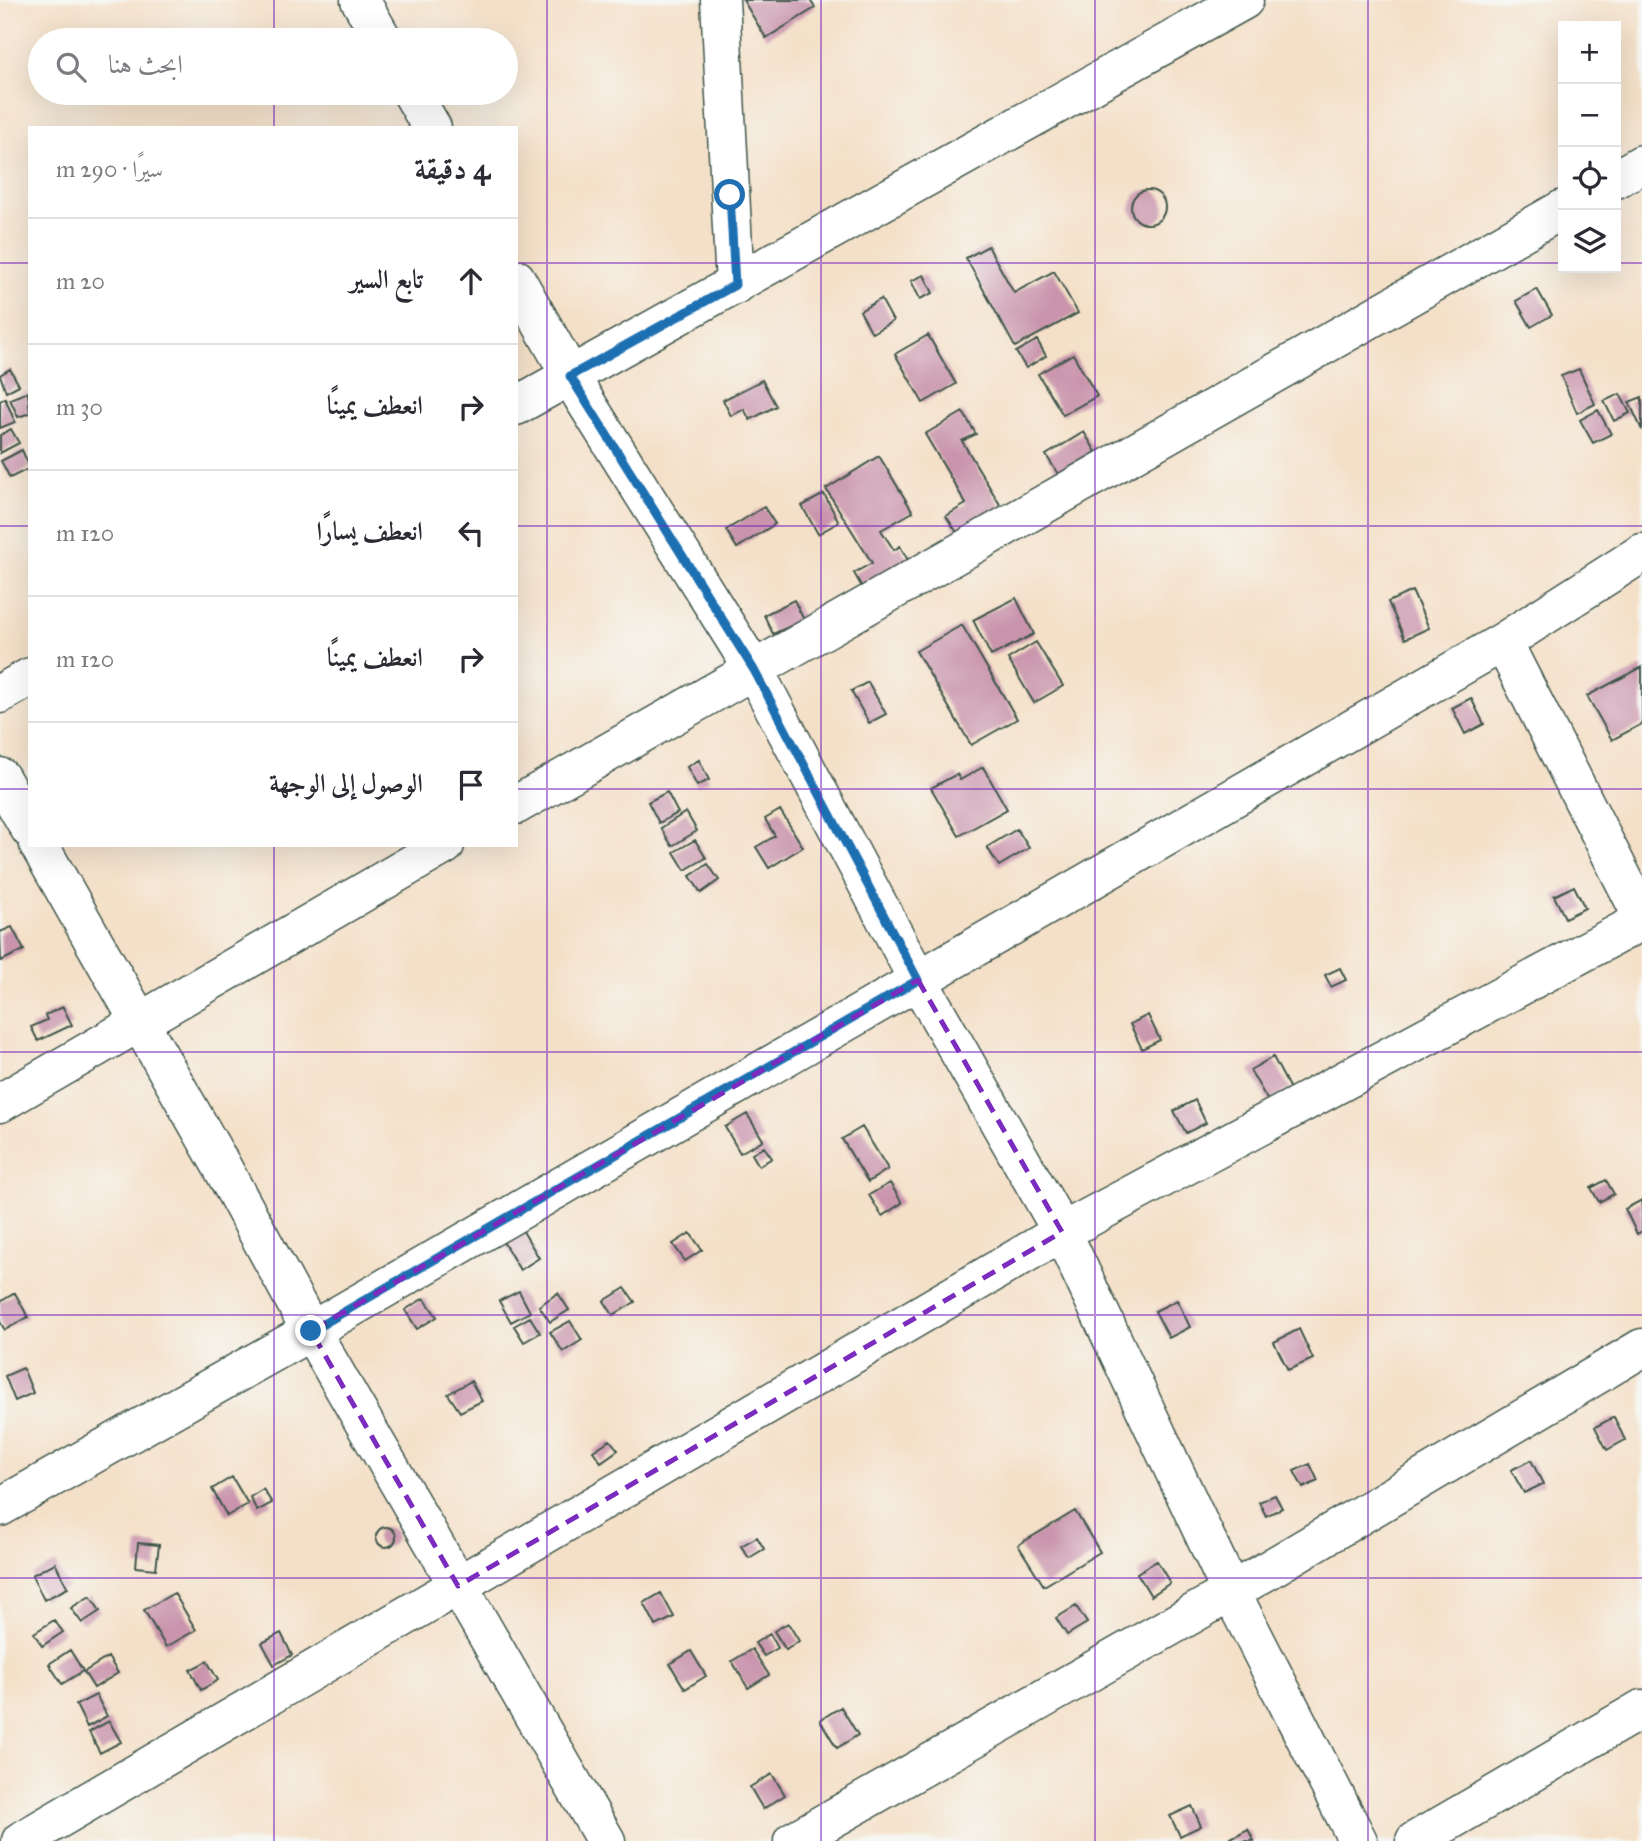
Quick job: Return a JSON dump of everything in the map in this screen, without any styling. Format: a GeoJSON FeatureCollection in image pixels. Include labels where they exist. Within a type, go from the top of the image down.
{"type":"FeatureCollection","features":[{"type":"Feature","properties":{"kind":"street"},"geometry":{"type":"LineString","coordinates":[[360,0],[376,28]]}},
{"type":"Feature","properties":{"kind":"street"},"geometry":{"type":"LineString","coordinates":[[720,0],[735,285]]}},
{"type":"Feature","properties":{"kind":"street"},"geometry":{"type":"LineString","coordinates":[[518,405],[1244,0]]}},
{"type":"Feature","properties":{"kind":"street"},"geometry":{"type":"LineString","coordinates":[[419,105],[431,126]]}},
{"type":"Feature","properties":{"kind":"street"},"geometry":{"type":"LineString","coordinates":[[1621,176],[1642,164]]}},
{"type":"Feature","properties":{"kind":"street"},"geometry":{"type":"LineString","coordinates":[[518,804],[1561,210]]}},
{"type":"Feature","properties":{"kind":"street"},"geometry":{"type":"LineString","coordinates":[[518,283],[570,376],[754,670],[918,980],[1062,1232],[1231,1592],[1358,1841]]}},
{"type":"Feature","properties":{"kind":"street"},"geometry":{"type":"LineString","coordinates":[[0,1507],[311,1331],[1503,642],[1642,554]]}},
{"type":"Feature","properties":{"kind":"street"},"geometry":{"type":"LineString","coordinates":[[20,1841],[1062,1232],[1642,919],[1503,642]]}},
{"type":"Feature","properties":{"kind":"street"},"geometry":{"type":"LineString","coordinates":[[0,694],[28,678]]}},
{"type":"Feature","properties":{"kind":"street"},"geometry":{"type":"LineString","coordinates":[[0,776],[28,825]]}},
{"type":"Feature","properties":{"kind":"street"},"geometry":{"type":"LineString","coordinates":[[40,847],[311,1331],[606,1841]]}},
{"type":"Feature","properties":{"kind":"street"},"geometry":{"type":"LineString","coordinates":[[0,1103],[138,1020],[441,847]]}},
{"type":"Feature","properties":{"kind":"street"},"geometry":{"type":"LineString","coordinates":[[793,1841],[1231,1592],[1642,1348]]}},
{"type":"Feature","properties":{"kind":"street"},"geometry":{"type":"LineString","coordinates":[[1415,1841],[1642,1709]]}},
{"type":"Feature","properties":{"kind":"highlighted area"},"geometry":{"type":"Polygon","coordinates":[[[918,980],[1062,1232],[458,1586],[311,1331],[918,980]]]}},
{"type":"Feature","properties":{"kind":"building"},"geometry":{"type":"Polygon","coordinates":[[[743,0],[810,0],[815,8],[766,38],[743,0]]]}},
{"type":"Feature","properties":{"kind":"building"},"geometry":{"type":"Polygon","coordinates":[[[1148,190],[1160,195],[1165,207],[1160,219],[1148,224],[1136,219],[1131,207],[1136,195],[1148,190]]]}},
{"type":"Feature","properties":{"kind":"building"},"geometry":{"type":"Polygon","coordinates":[[[988,246],[1014,293],[1054,271],[1078,313],[1015,347],[966,258],[988,246]]]}},
{"type":"Feature","properties":{"kind":"building"},"geometry":{"type":"Polygon","coordinates":[[[924,275],[933,293],[920,299],[911,281],[924,275]]]}},
{"type":"Feature","properties":{"kind":"building"},"geometry":{"type":"Polygon","coordinates":[[[1537,289],[1552,315],[1531,327],[1516,301],[1537,289]]]}},
{"type":"Feature","properties":{"kind":"building"},"geometry":{"type":"Polygon","coordinates":[[[881,299],[893,321],[872,333],[860,311],[881,299]]]}},
{"type":"Feature","properties":{"kind":"building"},"geometry":{"type":"Polygon","coordinates":[[[928,335],[956,384],[923,403],[895,354],[928,335]]]}},
{"type":"Feature","properties":{"kind":"building"},"geometry":{"type":"Polygon","coordinates":[[[1037,340],[1046,356],[1026,368],[1016,352],[1037,340]]]}},
{"type":"Feature","properties":{"kind":"building"},"geometry":{"type":"Polygon","coordinates":[[[1073,354],[1097,396],[1063,415],[1038,374],[1073,354]]]}},
{"type":"Feature","properties":{"kind":"building"},"geometry":{"type":"Polygon","coordinates":[[[10,369],[19,385],[6,392],[0,375],[10,369]]]}},
{"type":"Feature","properties":{"kind":"building"},"geometry":{"type":"Polygon","coordinates":[[[1579,369],[1595,404],[1577,413],[1561,376],[1579,369]]]}},
{"type":"Feature","properties":{"kind":"building"},"geometry":{"type":"Polygon","coordinates":[[[762,380],[776,406],[750,420],[744,409],[731,416],[723,400],[762,380]]]}},
{"type":"Feature","properties":{"kind":"building"},"geometry":{"type":"Polygon","coordinates":[[[28,392],[28,414],[18,417],[10,399],[28,392]]]}},
{"type":"Feature","properties":{"kind":"building"},"geometry":{"type":"Polygon","coordinates":[[[1620,394],[1630,413],[1614,421],[1604,401],[1620,394]]]}},
{"type":"Feature","properties":{"kind":"building"},"geometry":{"type":"Polygon","coordinates":[[[1642,397],[1642,430],[1629,402],[1642,397]]]}},
{"type":"Feature","properties":{"kind":"building"},"geometry":{"type":"Polygon","coordinates":[[[5,398],[15,422],[0,428],[0,401],[5,398]]]}},
{"type":"Feature","properties":{"kind":"building"},"geometry":{"type":"Polygon","coordinates":[[[1598,410],[1611,434],[1593,443],[1580,420],[1598,410]]]}},
{"type":"Feature","properties":{"kind":"building"},"geometry":{"type":"Polygon","coordinates":[[[963,412],[976,434],[962,441],[1002,508],[958,534],[946,516],[966,504],[925,434],[963,412]]]}},
{"type":"Feature","properties":{"kind":"building"},"geometry":{"type":"Polygon","coordinates":[[[11,429],[19,443],[0,453],[0,435],[11,429]]]}},
{"type":"Feature","properties":{"kind":"building"},"geometry":{"type":"Polygon","coordinates":[[[1084,432],[1096,452],[1058,474],[1046,455],[1084,432]]]}},
{"type":"Feature","properties":{"kind":"building"},"geometry":{"type":"Polygon","coordinates":[[[22,450],[28,469],[10,478],[1,461],[22,450]]]}},
{"type":"Feature","properties":{"kind":"building"},"geometry":{"type":"Polygon","coordinates":[[[879,456],[913,512],[881,530],[894,550],[900,546],[909,562],[863,589],[854,573],[872,563],[826,489],[879,456]]]}},
{"type":"Feature","properties":{"kind":"building"},"geometry":{"type":"Polygon","coordinates":[[[824,494],[839,522],[818,534],[802,506],[824,494]]]}},
{"type":"Feature","properties":{"kind":"building"},"geometry":{"type":"Polygon","coordinates":[[[764,507],[775,524],[737,548],[726,530],[764,507]]]}},
{"type":"Feature","properties":{"kind":"building"},"geometry":{"type":"Polygon","coordinates":[[[1412,591],[1429,628],[1405,639],[1388,602],[1412,591]]]}},
{"type":"Feature","properties":{"kind":"building"},"geometry":{"type":"Polygon","coordinates":[[[1016,598],[1034,634],[991,656],[973,620],[1016,598]]]}},
{"type":"Feature","properties":{"kind":"building"},"geometry":{"type":"Polygon","coordinates":[[[794,600],[804,620],[773,634],[764,615],[794,600]]]}},
{"type":"Feature","properties":{"kind":"building"},"geometry":{"type":"Polygon","coordinates":[[[962,625],[1017,719],[971,745],[916,651],[962,625]]]}},
{"type":"Feature","properties":{"kind":"building"},"geometry":{"type":"Polygon","coordinates":[[[1036,642],[1063,686],[1034,703],[1008,659],[1036,642]]]}},
{"type":"Feature","properties":{"kind":"building"},"geometry":{"type":"Polygon","coordinates":[[[1642,667],[1642,724],[1612,740],[1587,696],[1642,667]]]}},
{"type":"Feature","properties":{"kind":"building"},"geometry":{"type":"Polygon","coordinates":[[[868,682],[886,714],[869,723],[851,691],[868,682]]]}},
{"type":"Feature","properties":{"kind":"building"},"geometry":{"type":"Polygon","coordinates":[[[1471,698],[1484,724],[1465,734],[1452,708],[1471,698]]]}},
{"type":"Feature","properties":{"kind":"building"},"geometry":{"type":"Polygon","coordinates":[[[699,760],[709,780],[697,786],[687,767],[699,760]]]}},
{"type":"Feature","properties":{"kind":"building"},"geometry":{"type":"Polygon","coordinates":[[[983,767],[1007,809],[959,836],[931,788],[957,774],[960,780],[983,767]]]}},
{"type":"Feature","properties":{"kind":"building"},"geometry":{"type":"Polygon","coordinates":[[[667,792],[678,813],[659,823],[648,802],[667,792]]]}},
{"type":"Feature","properties":{"kind":"building"},"geometry":{"type":"Polygon","coordinates":[[[780,810],[803,847],[769,868],[756,847],[775,836],[765,819],[780,810]]]}},
{"type":"Feature","properties":{"kind":"building"},"geometry":{"type":"Polygon","coordinates":[[[686,812],[697,831],[672,846],[661,828],[686,812]]]}},
{"type":"Feature","properties":{"kind":"building"},"geometry":{"type":"Polygon","coordinates":[[[1017,829],[1029,848],[999,866],[987,847],[1017,829]]]}},
{"type":"Feature","properties":{"kind":"building"},"geometry":{"type":"Polygon","coordinates":[[[695,840],[706,858],[685,870],[674,852],[695,840]]]}},
{"type":"Feature","properties":{"kind":"building"},"geometry":{"type":"Polygon","coordinates":[[[708,864],[719,880],[701,893],[690,876],[708,864]]]}},
{"type":"Feature","properties":{"kind":"building"},"geometry":{"type":"Polygon","coordinates":[[[1574,886],[1585,908],[1565,918],[1554,896],[1574,886]]]}},
{"type":"Feature","properties":{"kind":"building"},"geometry":{"type":"Polygon","coordinates":[[[12,927],[24,950],[1,961],[0,932],[12,927]]]}},
{"type":"Feature","properties":{"kind":"building"},"geometry":{"type":"Polygon","coordinates":[[[1340,968],[1346,980],[1331,987],[1325,975],[1340,968]]]}},
{"type":"Feature","properties":{"kind":"building"},"geometry":{"type":"Polygon","coordinates":[[[63,1007],[72,1025],[38,1041],[31,1027],[47,1020],[45,1015],[63,1007]]]}},
{"type":"Feature","properties":{"kind":"building"},"geometry":{"type":"Polygon","coordinates":[[[1148,1015],[1160,1040],[1142,1049],[1130,1024],[1148,1015]]]}},
{"type":"Feature","properties":{"kind":"building"},"geometry":{"type":"Polygon","coordinates":[[[1273,1057],[1290,1089],[1268,1101],[1250,1070],[1273,1057]]]}},
{"type":"Feature","properties":{"kind":"building"},"geometry":{"type":"Polygon","coordinates":[[[1195,1100],[1206,1123],[1186,1133],[1174,1111],[1195,1100]]]}},
{"type":"Feature","properties":{"kind":"building"},"geometry":{"type":"Polygon","coordinates":[[[747,1114],[763,1140],[740,1153],[725,1127],[747,1114]]]}},
{"type":"Feature","properties":{"kind":"building"},"geometry":{"type":"Polygon","coordinates":[[[862,1127],[888,1169],[868,1182],[842,1139],[862,1127]]]}},
{"type":"Feature","properties":{"kind":"building"},"geometry":{"type":"Polygon","coordinates":[[[764,1147],[772,1158],[759,1166],[752,1154],[764,1147]]]}},
{"type":"Feature","properties":{"kind":"building"},"geometry":{"type":"Polygon","coordinates":[[[1606,1180],[1614,1194],[1599,1202],[1591,1188],[1606,1180]]]}},
{"type":"Feature","properties":{"kind":"building"},"geometry":{"type":"Polygon","coordinates":[[[890,1183],[902,1203],[882,1216],[869,1195],[890,1183]]]}},
{"type":"Feature","properties":{"kind":"building"},"geometry":{"type":"Polygon","coordinates":[[[1642,1200],[1642,1231],[1637,1234],[1625,1209],[1642,1200]]]}},
{"type":"Feature","properties":{"kind":"building"},"geometry":{"type":"Polygon","coordinates":[[[521,1228],[539,1258],[520,1270],[502,1240],[521,1228]]]}},
{"type":"Feature","properties":{"kind":"building"},"geometry":{"type":"Polygon","coordinates":[[[690,1233],[702,1250],[685,1261],[673,1244],[690,1233]]]}},
{"type":"Feature","properties":{"kind":"building"},"geometry":{"type":"Polygon","coordinates":[[[625,1288],[635,1302],[613,1315],[604,1301],[625,1288]]]}},
{"type":"Feature","properties":{"kind":"building"},"geometry":{"type":"Polygon","coordinates":[[[519,1291],[530,1312],[511,1322],[499,1301],[519,1291]]]}},
{"type":"Feature","properties":{"kind":"building"},"geometry":{"type":"Polygon","coordinates":[[[15,1293],[28,1317],[5,1330],[0,1322],[0,1302],[15,1293]]]}},
{"type":"Feature","properties":{"kind":"building"},"geometry":{"type":"Polygon","coordinates":[[[558,1293],[569,1310],[550,1322],[539,1306],[558,1293]]]}},
{"type":"Feature","properties":{"kind":"building"},"geometry":{"type":"Polygon","coordinates":[[[424,1298],[437,1317],[417,1329],[405,1310],[424,1298]]]}},
{"type":"Feature","properties":{"kind":"building"},"geometry":{"type":"Polygon","coordinates":[[[1177,1300],[1190,1327],[1169,1338],[1155,1311],[1177,1300]]]}},
{"type":"Feature","properties":{"kind":"building"},"geometry":{"type":"Polygon","coordinates":[[[530,1317],[540,1333],[524,1342],[514,1326],[530,1317]]]}},
{"type":"Feature","properties":{"kind":"building"},"geometry":{"type":"Polygon","coordinates":[[[570,1321],[582,1340],[563,1352],[550,1332],[570,1321]]]}},
{"type":"Feature","properties":{"kind":"building"},"geometry":{"type":"Polygon","coordinates":[[[1299,1329],[1313,1359],[1288,1370],[1274,1342],[1299,1329]]]}},
{"type":"Feature","properties":{"kind":"building"},"geometry":{"type":"Polygon","coordinates":[[[23,1368],[33,1393],[15,1401],[5,1376],[23,1368]]]}},
{"type":"Feature","properties":{"kind":"building"},"geometry":{"type":"Polygon","coordinates":[[[471,1381],[482,1401],[460,1412],[448,1394],[471,1381]]]}},
{"type":"Feature","properties":{"kind":"building"},"geometry":{"type":"Polygon","coordinates":[[[1614,1417],[1625,1440],[1607,1450],[1595,1427],[1614,1417]]]}},
{"type":"Feature","properties":{"kind":"building"},"geometry":{"type":"Polygon","coordinates":[[[610,1440],[618,1450],[601,1462],[593,1451],[610,1440]]]}},
{"type":"Feature","properties":{"kind":"building"},"geometry":{"type":"Polygon","coordinates":[[[1531,1460],[1543,1484],[1524,1493],[1511,1470],[1531,1460]]]}},
{"type":"Feature","properties":{"kind":"building"},"geometry":{"type":"Polygon","coordinates":[[[1310,1464],[1318,1481],[1303,1488],[1294,1471],[1310,1464]]]}},
{"type":"Feature","properties":{"kind":"building"},"geometry":{"type":"Polygon","coordinates":[[[232,1477],[248,1504],[227,1516],[212,1489],[232,1477]]]}},
{"type":"Feature","properties":{"kind":"building"},"geometry":{"type":"Polygon","coordinates":[[[263,1489],[272,1503],[257,1511],[250,1497],[263,1489]]]}},
{"type":"Feature","properties":{"kind":"building"},"geometry":{"type":"Polygon","coordinates":[[[1275,1495],[1282,1508],[1266,1516],[1259,1502],[1275,1495]]]}},
{"type":"Feature","properties":{"kind":"building"},"geometry":{"type":"Polygon","coordinates":[[[1075,1511],[1100,1552],[1044,1586],[1018,1545],[1075,1511]]]}},
{"type":"Feature","properties":{"kind":"building"},"geometry":{"type":"Polygon","coordinates":[[[386,1527],[393,1530],[396,1537],[393,1544],[386,1547],[379,1544],[376,1537],[379,1530],[386,1527]]]}},
{"type":"Feature","properties":{"kind":"building"},"geometry":{"type":"Polygon","coordinates":[[[757,1537],[764,1549],[749,1558],[741,1546],[757,1537]]]}},
{"type":"Feature","properties":{"kind":"building"},"geometry":{"type":"Polygon","coordinates":[[[138,1543],[159,1545],[156,1569],[136,1567],[138,1543]]]}},
{"type":"Feature","properties":{"kind":"building"},"geometry":{"type":"Polygon","coordinates":[[[1157,1561],[1170,1583],[1151,1596],[1137,1573],[1157,1561]]]}},
{"type":"Feature","properties":{"kind":"building"},"geometry":{"type":"Polygon","coordinates":[[[55,1563],[68,1588],[44,1600],[32,1575],[55,1563]]]}},
{"type":"Feature","properties":{"kind":"building"},"geometry":{"type":"Polygon","coordinates":[[[174,1593],[196,1630],[166,1647],[144,1610],[174,1593]]]}},
{"type":"Feature","properties":{"kind":"building"},"geometry":{"type":"Polygon","coordinates":[[[661,1593],[674,1617],[656,1626],[644,1603],[661,1593]]]}},
{"type":"Feature","properties":{"kind":"building"},"geometry":{"type":"Polygon","coordinates":[[[90,1596],[100,1611],[82,1623],[71,1608],[90,1596]]]}},
{"type":"Feature","properties":{"kind":"building"},"geometry":{"type":"Polygon","coordinates":[[[1076,1606],[1087,1623],[1067,1635],[1056,1618],[1076,1606]]]}},
{"type":"Feature","properties":{"kind":"building"},"geometry":{"type":"Polygon","coordinates":[[[54,1620],[63,1632],[42,1646],[34,1633],[54,1620]]]}},
{"type":"Feature","properties":{"kind":"building"},"geometry":{"type":"Polygon","coordinates":[[[788,1623],[799,1641],[786,1650],[774,1631],[788,1623]]]}},
{"type":"Feature","properties":{"kind":"building"},"geometry":{"type":"Polygon","coordinates":[[[281,1633],[292,1655],[274,1665],[262,1643],[281,1633]]]}},
{"type":"Feature","properties":{"kind":"building"},"geometry":{"type":"Polygon","coordinates":[[[770,1634],[778,1648],[764,1656],[755,1643],[770,1634]]]}},
{"type":"Feature","properties":{"kind":"building"},"geometry":{"type":"Polygon","coordinates":[[[752,1649],[769,1675],[748,1688],[732,1661],[752,1649]]]}},
{"type":"Feature","properties":{"kind":"building"},"geometry":{"type":"Polygon","coordinates":[[[70,1650],[83,1671],[62,1684],[49,1664],[70,1650]]]}},
{"type":"Feature","properties":{"kind":"building"},"geometry":{"type":"Polygon","coordinates":[[[691,1651],[706,1676],[685,1689],[670,1664],[691,1651]]]}},
{"type":"Feature","properties":{"kind":"building"},"geometry":{"type":"Polygon","coordinates":[[[108,1657],[118,1673],[94,1688],[84,1672],[108,1657]]]}},
{"type":"Feature","properties":{"kind":"building"},"geometry":{"type":"Polygon","coordinates":[[[207,1661],[218,1680],[201,1690],[190,1670],[207,1661]]]}},
{"type":"Feature","properties":{"kind":"building"},"geometry":{"type":"Polygon","coordinates":[[[96,1695],[107,1716],[87,1727],[76,1705],[96,1695]]]}},
{"type":"Feature","properties":{"kind":"building"},"geometry":{"type":"Polygon","coordinates":[[[841,1707],[858,1735],[837,1748],[820,1720],[841,1707]]]}},
{"type":"Feature","properties":{"kind":"building"},"geometry":{"type":"Polygon","coordinates":[[[109,1721],[121,1742],[100,1753],[89,1732],[109,1721]]]}},
{"type":"Feature","properties":{"kind":"building"},"geometry":{"type":"Polygon","coordinates":[[[772,1774],[785,1795],[763,1809],[750,1787],[772,1774]]]}},
{"type":"Feature","properties":{"kind":"building"},"geometry":{"type":"Polygon","coordinates":[[[1192,1806],[1201,1826],[1180,1836],[1170,1816],[1192,1806]]]}},
{"type":"Feature","properties":{"kind":"building"},"geometry":{"type":"Polygon","coordinates":[[[1248,1829],[1254,1841],[1230,1841],[1229,1839],[1248,1829]]]}},
{"type":"Feature","properties":{"kind":"route"},"geometry":{"type":"LineString","coordinates":[[311,1331],[918,980],[754,670],[570,376],[735,285],[730,195]]}}]}
